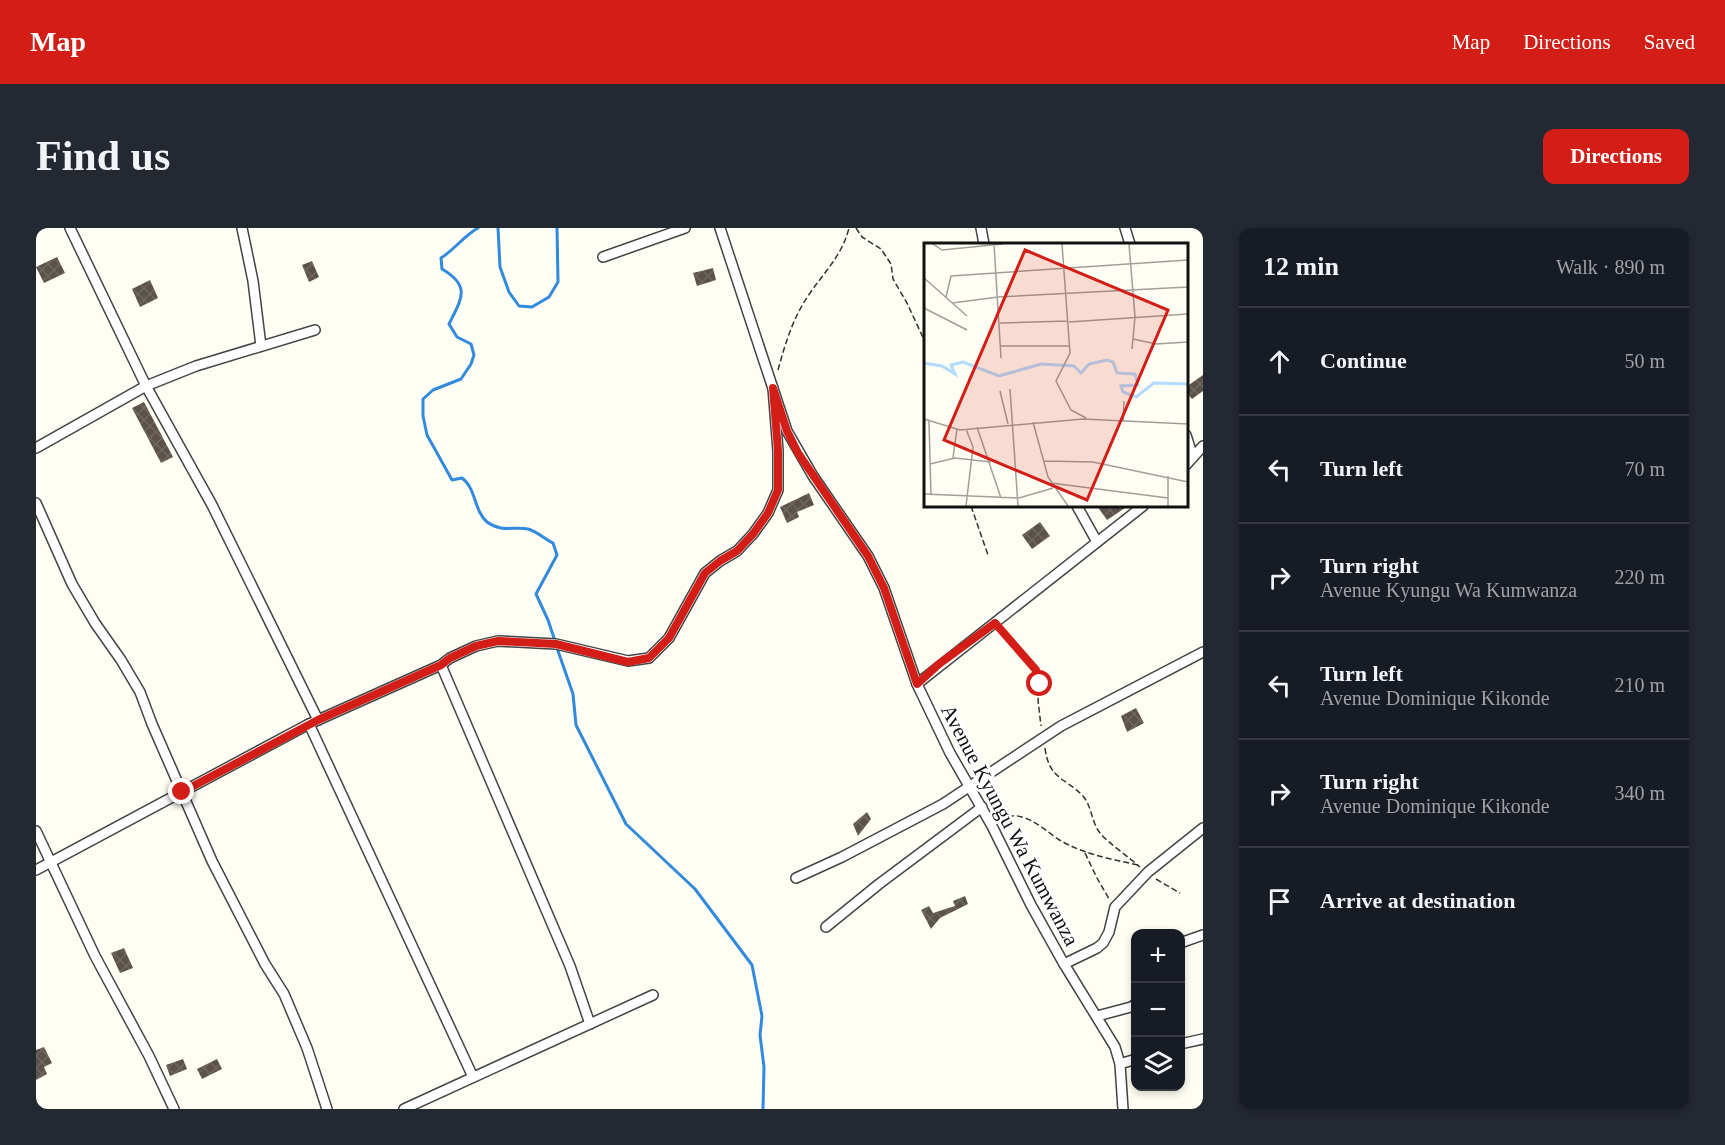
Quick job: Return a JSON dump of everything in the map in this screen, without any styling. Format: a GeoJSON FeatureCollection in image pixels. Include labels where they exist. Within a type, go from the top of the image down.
{"type":"FeatureCollection","features":[{"type":"Feature","properties":{"kind":"street"},"geometry":{"type":"LineString","coordinates":[[70,228],[147,386],[212,505],[314,722],[473,1077]]}},
{"type":"Feature","properties":{"kind":"street"},"geometry":{"type":"LineString","coordinates":[[242,228],[253,281],[261,346]]}},
{"type":"Feature","properties":{"kind":"street"},"geometry":{"type":"LineString","coordinates":[[603,256],[685,228]]}},
{"type":"Feature","properties":{"kind":"street","name":"Avenue Kyungu Wa Kumwanza"},"geometry":{"type":"LineString","coordinates":[[720,228],[787,431],[798,453],[868,556],[884,588],[917,684],[950,753],[982,807],[1031,905],[1064,964],[1115,1047],[1120,1064],[1123,1109]]}},
{"type":"Feature","properties":{"kind":"street"},"geometry":{"type":"LineString","coordinates":[[981,228],[984,243]]}},
{"type":"Feature","properties":{"kind":"street"},"geometry":{"type":"LineString","coordinates":[[1125,228],[1130,243]]}},
{"type":"Feature","properties":{"kind":"street"},"geometry":{"type":"LineString","coordinates":[[36,448],[147,386],[196,366],[315,330]]}},
{"type":"Feature","properties":{"kind":"street"},"geometry":{"type":"LineString","coordinates":[[36,870],[314,722],[441,665],[450,658],[476,646],[498,641],[556,644],[628,662],[649,658],[669,638],[705,573],[737,551],[768,513],[778,490],[778,451],[773,388]]}},
{"type":"Feature","properties":{"kind":"street"},"geometry":{"type":"LineString","coordinates":[[1190,461],[1203,446]]}},
{"type":"Feature","properties":{"kind":"street"},"geometry":{"type":"LineString","coordinates":[[36,503],[72,584],[140,692],[217,870],[284,994],[307,1048],[327,1109]]}},
{"type":"Feature","properties":{"kind":"street"},"geometry":{"type":"LineString","coordinates":[[1078,507],[1097,542]]}},
{"type":"Feature","properties":{"kind":"street"},"geometry":{"type":"LineString","coordinates":[[917,684],[939,664],[995,623],[1142,507]]}},
{"type":"Feature","properties":{"kind":"street"},"geometry":{"type":"LineString","coordinates":[[795,878],[842,857],[943,804],[1061,726],[1203,652]]}},
{"type":"Feature","properties":{"kind":"street"},"geometry":{"type":"LineString","coordinates":[[441,665],[570,966],[590,1024]]}},
{"type":"Feature","properties":{"kind":"street"},"geometry":{"type":"LineString","coordinates":[[826,927],[982,807]]}},
{"type":"Feature","properties":{"kind":"street"},"geometry":{"type":"LineString","coordinates":[[1064,964],[1097,948],[1109,932],[1115,907],[1148,872],[1203,828]]}},
{"type":"Feature","properties":{"kind":"street"},"geometry":{"type":"LineString","coordinates":[[36,831],[95,956],[174,1109]]}},
{"type":"Feature","properties":{"kind":"street"},"geometry":{"type":"LineString","coordinates":[[1185,941],[1203,935]]}},
{"type":"Feature","properties":{"kind":"street"},"geometry":{"type":"LineString","coordinates":[[404,1109],[653,995]]}},
{"type":"Feature","properties":{"kind":"street"},"geometry":{"type":"LineString","coordinates":[[1097,1016],[1131,1007]]}},
{"type":"Feature","properties":{"kind":"street"},"geometry":{"type":"LineString","coordinates":[[1185,1043],[1203,1039]]}},
{"type":"Feature","properties":{"kind":"street"},"geometry":{"type":"LineString","coordinates":[[1120,1064],[1131,1061]]}},
{"type":"Feature","properties":{"kind":"path"},"geometry":{"type":"LineString","coordinates":[[773,388],[788,336],[808,296],[845,245],[849,228]]}},
{"type":"Feature","properties":{"kind":"path"},"geometry":{"type":"LineString","coordinates":[[856,228],[862,237],[881,249],[891,264],[892,279],[908,303],[924,339]]}},
{"type":"Feature","properties":{"kind":"path"},"geometry":{"type":"LineString","coordinates":[[971,507],[988,555]]}},
{"type":"Feature","properties":{"kind":"path"},"geometry":{"type":"LineString","coordinates":[[992,826],[1009,816],[1020,816],[1045,828],[1058,839],[1093,855],[1139,866],[1100,833],[1083,795],[1065,783],[1047,762],[1038,700],[1040,684],[1036,670],[995,623]]}},
{"type":"Feature","properties":{"kind":"path"},"geometry":{"type":"LineString","coordinates":[[1084,850],[1096,878],[1115,907]]}},
{"type":"Feature","properties":{"kind":"path"},"geometry":{"type":"LineString","coordinates":[[1148,872],[1180,893]]}},
{"type":"Feature","properties":{"kind":"building"},"geometry":{"type":"Polygon","coordinates":[[[57,257],[65,273],[44,283],[36,267],[57,257]]]}},
{"type":"Feature","properties":{"kind":"building"},"geometry":{"type":"Polygon","coordinates":[[[312,261],[319,277],[309,282],[302,265],[312,261]]]}},
{"type":"Feature","properties":{"kind":"building"},"geometry":{"type":"Polygon","coordinates":[[[713,268],[716,280],[697,286],[693,273],[713,268]]]}},
{"type":"Feature","properties":{"kind":"building"},"geometry":{"type":"Polygon","coordinates":[[[150,280],[158,298],[140,307],[132,289],[150,280]]]}},
{"type":"Feature","properties":{"kind":"building"},"geometry":{"type":"Polygon","coordinates":[[[1203,375],[1203,391],[1192,399],[1188,394],[1188,386],[1203,375]]]}},
{"type":"Feature","properties":{"kind":"building"},"geometry":{"type":"Polygon","coordinates":[[[144,402],[173,457],[161,463],[132,408],[144,402]]]}},
{"type":"Feature","properties":{"kind":"building"},"geometry":{"type":"Polygon","coordinates":[[[809,493],[814,505],[797,512],[799,517],[787,523],[780,507],[809,493]]]}},
{"type":"Feature","properties":{"kind":"building"},"geometry":{"type":"Polygon","coordinates":[[[1098,507],[1126,507],[1107,520],[1098,507]]]}},
{"type":"Feature","properties":{"kind":"building"},"geometry":{"type":"Polygon","coordinates":[[[1040,522],[1050,536],[1032,549],[1022,535],[1040,522]]]}},
{"type":"Feature","properties":{"kind":"building"},"geometry":{"type":"Polygon","coordinates":[[[1136,708],[1144,723],[1127,732],[1121,716],[1136,708]]]}},
{"type":"Feature","properties":{"kind":"building"},"geometry":{"type":"Polygon","coordinates":[[[867,812],[871,819],[858,836],[853,824],[867,812]]]}},
{"type":"Feature","properties":{"kind":"building"},"geometry":{"type":"Polygon","coordinates":[[[965,896],[968,904],[940,918],[931,929],[921,910],[929,906],[933,913],[955,906],[953,901],[965,896]]]}},
{"type":"Feature","properties":{"kind":"building"},"geometry":{"type":"Polygon","coordinates":[[[124,948],[133,968],[120,973],[111,953],[124,948]]]}},
{"type":"Feature","properties":{"kind":"building"},"geometry":{"type":"Polygon","coordinates":[[[44,1047],[52,1063],[44,1067],[47,1074],[36,1080],[36,1050],[44,1047]]]}},
{"type":"Feature","properties":{"kind":"building"},"geometry":{"type":"Polygon","coordinates":[[[183,1059],[187,1069],[170,1076],[166,1065],[183,1059]]]}},
{"type":"Feature","properties":{"kind":"building"},"geometry":{"type":"Polygon","coordinates":[[[217,1059],[222,1069],[202,1079],[197,1069],[217,1059]]]}},
{"type":"Feature","properties":{"kind":"waterway"},"geometry":{"type":"LineString","coordinates":[[478,228],[441,258],[442,269],[457,281],[461,293],[449,324],[457,337],[471,344],[474,355],[461,379],[433,390],[423,399],[423,416],[427,435],[452,480],[462,478],[467,482],[487,522],[503,528],[528,529],[553,543],[557,555],[536,594],[555,641]]}},
{"type":"Feature","properties":{"kind":"waterway"},"geometry":{"type":"LineString","coordinates":[[498,228],[500,267],[509,292],[519,306],[532,307],[549,297],[558,282],[557,228]]}},
{"type":"Feature","properties":{"kind":"waterway"},"geometry":{"type":"LineString","coordinates":[[557,648],[573,694],[576,725],[626,824],[695,889],[752,965],[762,1016],[760,1035],[764,1067],[763,1109]]}},
{"type":"Feature","properties":{"kind":"route"},"geometry":{"type":"LineString","coordinates":[[182,792],[318,720],[441,665],[450,658],[476,646],[498,641],[556,644],[628,662],[649,658],[669,638],[705,573],[737,551],[768,513],[778,490],[778,451],[773,388],[787,431],[798,453],[868,556],[884,588],[917,684],[939,664],[995,623],[1036,670],[1040,684]]}}]}
